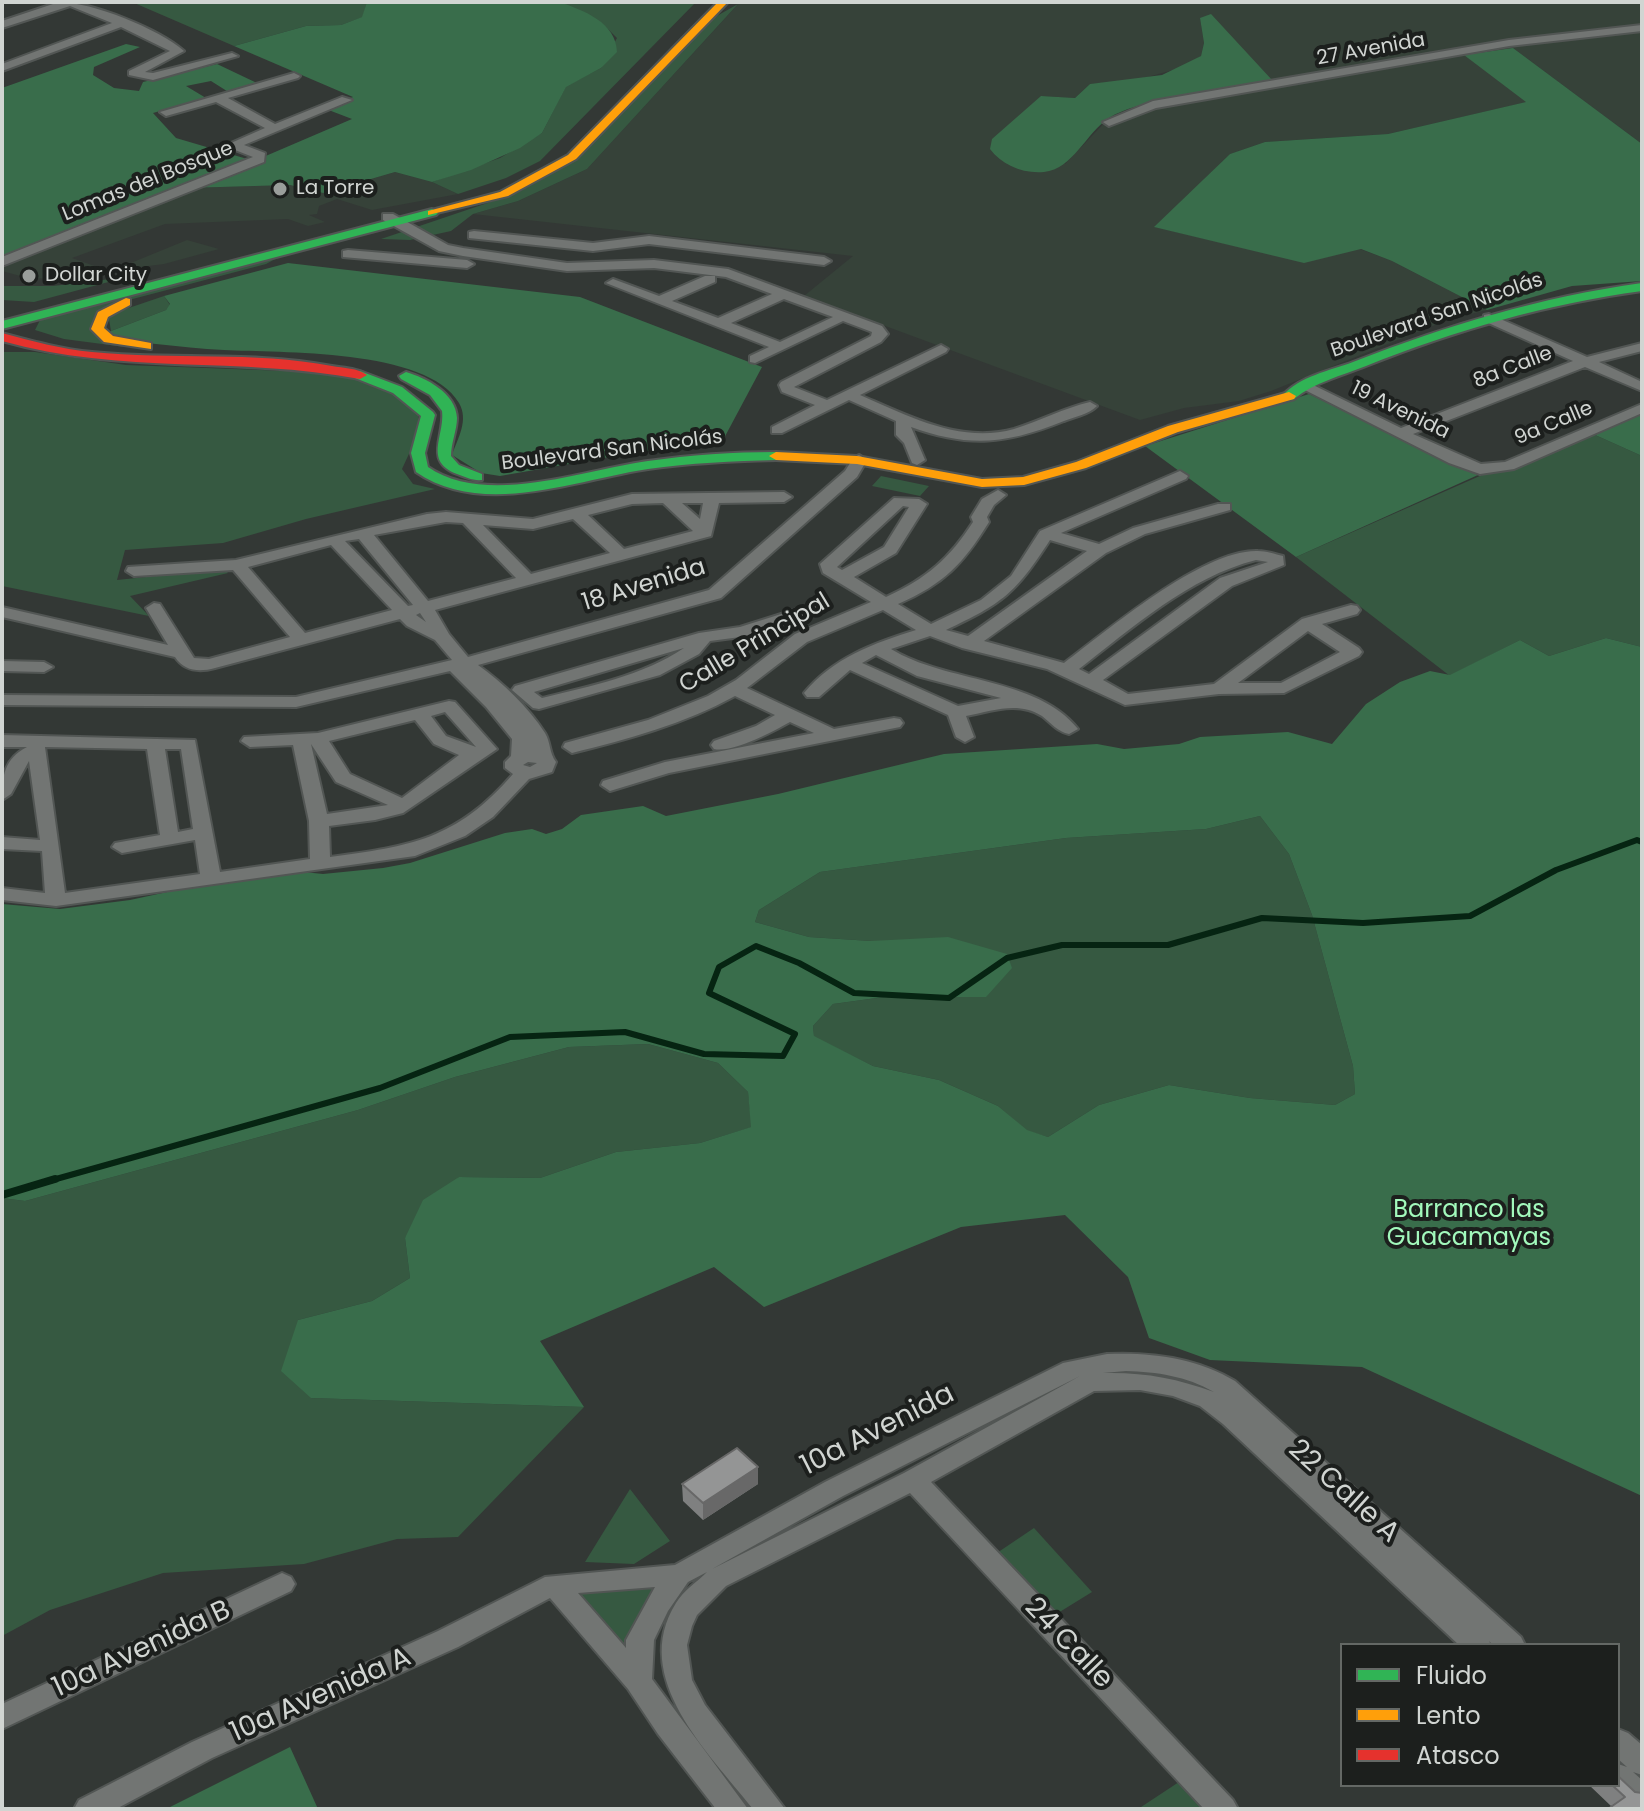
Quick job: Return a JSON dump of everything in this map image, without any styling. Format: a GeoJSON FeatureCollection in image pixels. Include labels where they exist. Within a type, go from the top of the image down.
{"type":"FeatureCollection","features":[{"type":"Feature","properties":{"kind":"main road"},"geometry":{"type":"LineString","coordinates":[[5,320],[298,249],[490,189],[555,155],[705,2]]}},
{"type":"Feature","properties":{"kind":"main road"},"geometry":{"type":"LineString","coordinates":[[5,320],[32,307],[504,194],[572,157],[723,2]]}},
{"type":"Feature","properties":{"kind":"main road"},"geometry":{"type":"LineString","coordinates":[[234,355],[119,343],[101,335],[96,324],[104,312],[125,302],[267,265],[298,249]]}},
{"type":"Feature","properties":{"kind":"main road","name":"Boulevard San Nicolás"},"geometry":{"type":"LineString","coordinates":[[5,320],[43,348],[110,359],[315,367],[379,378],[406,390],[420,401],[428,415],[416,458],[422,472],[438,482],[520,489],[623,469],[746,457],[1001,483],[1026,467],[1158,420],[1300,388],[1489,318],[1584,292],[1642,287]]}},
{"type":"Feature","properties":{"kind":"main road","name":"Boulevard San Nicolás"},"geometry":{"type":"LineString","coordinates":[[5,320],[43,338],[76,344],[133,351],[342,360],[390,370],[426,384],[443,396],[450,407],[451,423],[441,453],[445,464],[458,472],[480,478],[503,479],[625,457],[777,443],[912,453],[1001,483]]}},
{"type":"Feature","properties":{"kind":"main road"},"geometry":{"type":"LineString","coordinates":[[2,348],[43,348]]}},
{"type":"Feature","properties":{"kind":"main road"},"geometry":{"type":"LineString","coordinates":[[855,467],[870,456],[912,453]]}},
{"type":"Feature","properties":{"kind":"street"},"geometry":{"type":"LineString","coordinates":[[2,25],[70,2],[178,51],[133,73],[142,77],[153,77],[232,56]]}},
{"type":"Feature","properties":{"kind":"street"},"geometry":{"type":"LineString","coordinates":[[2,68],[122,23]]}},
{"type":"Feature","properties":{"kind":"street","name":"27 Avenida"},"geometry":{"type":"LineString","coordinates":[[1109,122],[1153,105],[1509,43],[1642,28]]}},
{"type":"Feature","properties":{"kind":"street"},"geometry":{"type":"LineString","coordinates":[[166,112],[294,76]]}},
{"type":"Feature","properties":{"kind":"street"},"geometry":{"type":"LineString","coordinates":[[218,98],[272,127]]}},
{"type":"Feature","properties":{"kind":"street","name":"Lomas del Bosque"},"geometry":{"type":"LineString","coordinates":[[2,262],[260,159],[261,156],[239,147],[237,143],[346,100]]}},
{"type":"Feature","properties":{"kind":"street"},"geometry":{"type":"LineString","coordinates":[[400,218],[444,248],[590,279]]}},
{"type":"Feature","properties":{"kind":"street"},"geometry":{"type":"LineString","coordinates":[[474,235],[593,247],[649,240],[824,261]]}},
{"type":"Feature","properties":{"kind":"street"},"geometry":{"type":"LineString","coordinates":[[659,301],[714,275],[737,251]]}},
{"type":"Feature","properties":{"kind":"street"},"geometry":{"type":"LineString","coordinates":[[348,254],[552,269],[654,264],[786,293],[881,332],[876,339],[786,385],[787,389],[827,405]]}},
{"type":"Feature","properties":{"kind":"street"},"geometry":{"type":"LineString","coordinates":[[613,283],[781,347]]}},
{"type":"Feature","properties":{"kind":"street"},"geometry":{"type":"LineString","coordinates":[[719,323],[786,293]]}},
{"type":"Feature","properties":{"kind":"street"},"geometry":{"type":"LineString","coordinates":[[1489,318],[1642,387]]}},
{"type":"Feature","properties":{"kind":"street"},"geometry":{"type":"LineString","coordinates":[[755,359],[836,321]]}},
{"type":"Feature","properties":{"kind":"street","name":"8a Calle"},"geometry":{"type":"LineString","coordinates":[[1401,433],[1587,361],[1642,347]]}},
{"type":"Feature","properties":{"kind":"street"},"geometry":{"type":"LineString","coordinates":[[777,430],[941,349]]}},
{"type":"Feature","properties":{"kind":"street","name":"19 Avenida"},"geometry":{"type":"LineString","coordinates":[[1300,388],[1480,469]]}},
{"type":"Feature","properties":{"kind":"street"},"geometry":{"type":"LineString","coordinates":[[849,395],[907,421],[938,430],[994,437],[1090,406]]}},
{"type":"Feature","properties":{"kind":"street","name":"9a Calle"},"geometry":{"type":"LineString","coordinates":[[1480,469],[1508,466],[1642,408]]}},
{"type":"Feature","properties":{"kind":"street"},"geometry":{"type":"LineString","coordinates":[[907,421],[915,436],[912,453]]}},
{"type":"Feature","properties":{"kind":"street","name":"18 Avenida"},"geometry":{"type":"LineString","coordinates":[[2,700],[296,702],[455,665],[715,594],[855,467]]}},
{"type":"Feature","properties":{"kind":"street"},"geometry":{"type":"LineString","coordinates":[[968,644],[1100,550],[1139,531],[1162,505],[1180,476]]}},
{"type":"Feature","properties":{"kind":"street","name":"Calle Principal"},"geometry":{"type":"LineString","coordinates":[[572,747],[673,719],[734,689],[801,638],[920,586],[943,572],[981,522],[991,520],[1001,504],[1001,483]]}},
{"type":"Feature","properties":{"kind":"street"},"geometry":{"type":"LineString","coordinates":[[134,571],[237,565],[334,539],[427,519],[467,518],[532,524],[632,499],[784,497]]}},
{"type":"Feature","properties":{"kind":"street"},"geometry":{"type":"LineString","coordinates":[[705,533],[712,498]]}},
{"type":"Feature","properties":{"kind":"street"},"geometry":{"type":"LineString","coordinates":[[668,499],[705,533]]}},
{"type":"Feature","properties":{"kind":"street"},"geometry":{"type":"LineString","coordinates":[[841,577],[890,550],[919,504],[900,501],[828,564],[831,571],[930,631],[968,644],[1027,656],[1067,670],[1128,700],[1219,689],[1285,688],[1353,652],[1308,623]]}},
{"type":"Feature","properties":{"kind":"street"},"geometry":{"type":"LineString","coordinates":[[813,693],[848,663],[877,648],[970,615],[1005,592],[1046,534],[1162,505],[1224,507]]}},
{"type":"Feature","properties":{"kind":"street"},"geometry":{"type":"LineString","coordinates":[[576,513],[621,555]]}},
{"type":"Feature","properties":{"kind":"street"},"geometry":{"type":"LineString","coordinates":[[467,518],[527,579]]}},
{"type":"Feature","properties":{"kind":"street"},"geometry":{"type":"LineString","coordinates":[[363,533],[423,606],[455,665],[521,739],[522,765]]}},
{"type":"Feature","properties":{"kind":"street"},"geometry":{"type":"LineString","coordinates":[[154,608],[179,653],[194,665],[209,664],[705,533]]}},
{"type":"Feature","properties":{"kind":"street"},"geometry":{"type":"LineString","coordinates":[[1046,534],[1100,550]]}},
{"type":"Feature","properties":{"kind":"street"},"geometry":{"type":"LineString","coordinates":[[334,539],[413,622],[441,636]]}},
{"type":"Feature","properties":{"kind":"street"},"geometry":{"type":"LineString","coordinates":[[1067,670],[1136,617],[1205,570],[1256,555],[1277,559],[1276,565],[1226,582],[1163,625],[1091,681]]}},
{"type":"Feature","properties":{"kind":"street"},"geometry":{"type":"LineString","coordinates":[[237,565],[301,639]]}},
{"type":"Feature","properties":{"kind":"street"},"geometry":{"type":"LineString","coordinates":[[705,637],[693,651],[668,667],[539,704],[521,689],[705,637],[742,632],[816,608]]}},
{"type":"Feature","properties":{"kind":"street"},"geometry":{"type":"LineString","coordinates":[[1219,689],[1308,623],[1351,610]]}},
{"type":"Feature","properties":{"kind":"street"},"geometry":{"type":"LineString","coordinates":[[6,616],[179,653]]}},
{"type":"Feature","properties":{"kind":"street"},"geometry":{"type":"LineString","coordinates":[[1136,617],[1163,625]]}},
{"type":"Feature","properties":{"kind":"street"},"geometry":{"type":"LineString","coordinates":[[742,632],[801,638]]}},
{"type":"Feature","properties":{"kind":"street"},"geometry":{"type":"LineString","coordinates":[[877,648],[912,668],[1025,699],[1047,709],[1069,729]]}},
{"type":"Feature","properties":{"kind":"street"},"geometry":{"type":"LineString","coordinates":[[848,663],[956,712],[1025,699]]}},
{"type":"Feature","properties":{"kind":"street"},"geometry":{"type":"LineString","coordinates":[[2,894],[56,900],[408,852],[460,834],[493,809],[522,765],[541,757],[539,738],[489,681],[455,665]]}},
{"type":"Feature","properties":{"kind":"street"},"geometry":{"type":"LineString","coordinates":[[2,666],[44,667]]}},
{"type":"Feature","properties":{"kind":"street"},"geometry":{"type":"LineString","coordinates":[[734,689],[830,734]]}},
{"type":"Feature","properties":{"kind":"street"},"geometry":{"type":"LineString","coordinates":[[250,741],[310,739],[452,707],[488,749],[472,754],[403,805],[319,821]]}},
{"type":"Feature","properties":{"kind":"street"},"geometry":{"type":"LineString","coordinates":[[956,712],[965,737]]}},
{"type":"Feature","properties":{"kind":"street"},"geometry":{"type":"LineString","coordinates":[[419,713],[440,740],[472,754]]}},
{"type":"Feature","properties":{"kind":"street"},"geometry":{"type":"LineString","coordinates":[[665,768],[678,760],[762,730],[791,714]]}},
{"type":"Feature","properties":{"kind":"street"},"geometry":{"type":"LineString","coordinates":[[610,785],[665,768],[894,723]]}},
{"type":"Feature","properties":{"kind":"street"},"geometry":{"type":"LineString","coordinates":[[310,739],[320,862]]}},
{"type":"Feature","properties":{"kind":"street"},"geometry":{"type":"LineString","coordinates":[[310,739],[341,777],[403,805]]}},
{"type":"Feature","properties":{"kind":"street"},"geometry":{"type":"LineString","coordinates":[[2,741],[36,745],[189,744],[211,879]]}},
{"type":"Feature","properties":{"kind":"street"},"geometry":{"type":"LineString","coordinates":[[155,743],[170,839]]}},
{"type":"Feature","properties":{"kind":"street"},"geometry":{"type":"LineString","coordinates":[[2,794],[20,758],[36,745]]}},
{"type":"Feature","properties":{"kind":"street"},"geometry":{"type":"LineString","coordinates":[[36,745],[56,900]]}},
{"type":"Feature","properties":{"kind":"street"},"geometry":{"type":"LineString","coordinates":[[122,847],[204,833]]}},
{"type":"Feature","properties":{"kind":"street"},"geometry":{"type":"LineString","coordinates":[[2,843],[51,846]]}},
{"type":"Feature","properties":{"kind":"street","name":"10a Avenida"},"geometry":{"type":"LineString","coordinates":[[665,1621],[679,1575],[834,1489],[1072,1369],[1131,1360],[1161,1366]]}},
{"type":"Feature","properties":{"kind":"street","name":"22 Calle A"},"geometry":{"type":"LineString","coordinates":[[1161,1366],[1259,1415],[1509,1643]]}},
{"type":"Feature","properties":{"kind":"street","name":"22 Calle A"},"geometry":{"type":"LineString","coordinates":[[913,1480],[1090,1382],[1140,1381],[1213,1391],[1232,1417],[1475,1643]]}},
{"type":"Feature","properties":{"kind":"street"},"geometry":{"type":"LineString","coordinates":[[638,1681],[640,1640],[687,1608],[717,1579],[913,1480]]}},
{"type":"Feature","properties":{"kind":"street","name":"24 Calle"},"geometry":{"type":"LineString","coordinates":[[913,1480],[1223,1809]]}},
{"type":"Feature","properties":{"kind":"street"},"geometry":{"type":"LineString","coordinates":[[554,1584],[679,1575]]}},
{"type":"Feature","properties":{"kind":"street","name":"10a Avenida B"},"geometry":{"type":"LineString","coordinates":[[2,1717],[282,1584]]}},
{"type":"Feature","properties":{"kind":"street"},"geometry":{"type":"LineString","coordinates":[[554,1584],[638,1681],[668,1726],[733,1809]]}},
{"type":"Feature","properties":{"kind":"street","name":"10a Avenida A"},"geometry":{"type":"LineString","coordinates":[[89,1809],[202,1750],[448,1639],[554,1584]]}},
{"type":"Feature","properties":{"kind":"street"},"geometry":{"type":"LineString","coordinates":[[665,1621],[673,1645],[678,1680],[695,1713],[770,1809]]}},
{"type":"Feature","properties":{"kind":"street"},"geometry":{"type":"LineString","coordinates":[[1620,1743],[1642,1763]]}},
{"type":"Feature","properties":{"kind":"street"},"geometry":{"type":"LineString","coordinates":[[1620,1778],[1642,1798]]}},
{"type":"Feature","properties":{"kind":"shaded area"},"geometry":{"type":"Polygon","coordinates":[[[740,2],[1642,2],[1642,144],[1513,48],[1527,102],[1388,134],[1265,142],[1230,154],[1155,227],[1304,262],[1360,249],[1392,261],[1487,310],[1450,319],[1271,391],[1239,401],[1184,408],[1140,420],[804,296],[853,256],[473,214],[518,201],[587,169],[740,2]],[[1200,18],[1204,43],[1201,56],[1184,67],[1133,81],[1090,84],[1075,98],[1041,96],[1065,164],[1111,116],[1143,105],[1270,80],[1200,18]]]}},
{"type":"Feature","properties":{"kind":"shaded area"},"geometry":{"type":"Polygon","coordinates":[[[395,172],[432,182],[458,194],[372,210],[337,199],[319,206],[317,214],[309,215],[325,222],[308,226],[288,219],[165,224],[72,258],[103,269],[121,267],[187,240],[219,249],[164,264],[47,279],[2,271],[2,262],[186,188],[290,185],[323,193],[395,172]]]}},
{"type":"Feature","properties":{"kind":"green space"},"geometry":{"type":"Polygon","coordinates":[[[132,2],[367,2],[363,17],[341,25],[306,26],[234,46],[132,2]]]}},
{"type":"Feature","properties":{"kind":"green space"},"geometry":{"type":"Polygon","coordinates":[[[367,2],[560,2],[605,25],[617,52],[601,68],[566,87],[542,133],[520,148],[471,170],[432,182],[395,172],[323,193],[290,185],[186,188],[2,262],[2,88],[126,44],[140,47],[94,67],[93,75],[114,88],[139,91],[143,82],[217,64],[259,84],[230,93],[211,81],[186,86],[206,98],[153,113],[176,138],[254,161],[352,119],[326,109],[353,97],[234,46],[306,26],[341,25],[362,17],[367,2]]]}},
{"type":"Feature","properties":{"kind":"green space"},"geometry":{"type":"Polygon","coordinates":[[[560,2],[696,2],[540,161],[506,178],[458,194],[432,182],[500,158],[542,133],[566,86],[601,68],[617,38],[603,24],[560,2]]]}},
{"type":"Feature","properties":{"kind":"green space"},"geometry":{"type":"Polygon","coordinates":[[[738,4],[587,169],[518,201],[473,214],[451,231],[410,240],[381,239],[517,193],[564,167],[715,17],[738,4]]]}},
{"type":"Feature","properties":{"kind":"green space"},"geometry":{"type":"Polygon","coordinates":[[[1211,14],[1272,80],[1187,94],[1123,111],[1101,125],[1071,158],[1044,172],[1028,172],[1014,167],[990,149],[992,139],[1041,96],[1075,98],[1090,84],[1162,75],[1201,56],[1204,43],[1200,18],[1211,14]]]}},
{"type":"Feature","properties":{"kind":"green space"},"geometry":{"type":"Polygon","coordinates":[[[1513,48],[1642,144],[1642,281],[1572,286],[1487,310],[1392,261],[1361,249],[1304,263],[1154,227],[1230,154],[1265,142],[1388,134],[1526,102],[1464,55],[1513,48]]]}},
{"type":"Feature","properties":{"kind":"green space"},"geometry":{"type":"Polygon","coordinates":[[[279,257],[266,264],[125,301],[96,318],[125,347],[64,339],[35,330],[40,320],[279,257]]]}},
{"type":"Feature","properties":{"kind":"green space"},"geometry":{"type":"Polygon","coordinates":[[[288,263],[580,297],[762,367],[722,442],[632,453],[500,476],[481,473],[452,455],[462,429],[462,409],[442,385],[417,372],[350,357],[198,348],[127,341],[111,334],[111,331],[166,310],[170,304],[164,296],[288,263]]]}},
{"type":"Feature","properties":{"kind":"green space"},"geometry":{"type":"Polygon","coordinates":[[[127,277],[34,302],[2,300],[2,286],[53,286],[127,277]]]}},
{"type":"Feature","properties":{"kind":"green space"},"geometry":{"type":"Polygon","coordinates":[[[164,296],[170,305],[166,310],[111,331],[109,319],[114,313],[164,296]]]}},
{"type":"Feature","properties":{"kind":"green space"},"geometry":{"type":"Polygon","coordinates":[[[2,352],[35,352],[126,365],[341,373],[370,378],[418,407],[419,432],[402,469],[413,484],[435,489],[306,519],[223,543],[125,550],[117,580],[224,569],[228,573],[130,596],[149,616],[2,586],[2,352]]]}},
{"type":"Feature","properties":{"kind":"green space"},"geometry":{"type":"Polygon","coordinates":[[[1309,394],[1478,475],[1296,557],[1145,446],[1309,394]]]}},
{"type":"Feature","properties":{"kind":"green space"},"geometry":{"type":"Polygon","coordinates":[[[1642,407],[1642,456],[1584,430],[1642,407]]]}},
{"type":"Feature","properties":{"kind":"green space"},"geometry":{"type":"Polygon","coordinates":[[[1584,430],[1642,456],[1642,647],[1606,638],[1549,656],[1520,640],[1450,676],[1296,557],[1584,430]]]}},
{"type":"Feature","properties":{"kind":"green space"},"geometry":{"type":"Polygon","coordinates":[[[881,476],[929,486],[920,496],[872,486],[881,476]]]}},
{"type":"Feature","properties":{"kind":"green space","name":"Barranco las Guacamayas"},"geometry":{"type":"Polygon","coordinates":[[[1606,638],[1642,647],[1642,1496],[1362,1367],[1210,1360],[1149,1338],[1128,1277],[1065,1215],[961,1227],[764,1307],[714,1267],[540,1341],[584,1407],[311,1398],[281,1371],[298,1320],[372,1301],[410,1278],[405,1238],[423,1200],[459,1177],[540,1178],[616,1152],[700,1143],[751,1127],[748,1092],[718,1063],[648,1044],[569,1047],[455,1077],[358,1110],[25,1201],[2,1198],[2,904],[60,909],[130,900],[274,869],[323,874],[383,868],[410,863],[505,833],[532,829],[546,834],[562,829],[581,815],[643,806],[666,816],[778,794],[944,754],[1097,744],[1124,749],[1179,744],[1200,737],[1288,732],[1332,744],[1366,704],[1400,682],[1430,671],[1450,675],[1520,640],[1549,656],[1606,638]],[[1260,816],[1206,829],[1066,838],[820,872],[759,910],[755,922],[809,937],[871,941],[948,937],[1007,954],[1012,968],[986,997],[884,997],[833,1004],[813,1026],[814,1036],[873,1066],[939,1080],[998,1106],[1027,1130],[1048,1137],[1099,1105],[1169,1085],[1250,1098],[1335,1105],[1355,1094],[1353,1066],[1312,915],[1289,854],[1260,816]]]}},
{"type":"Feature","properties":{"kind":"green space"},"geometry":{"type":"Polygon","coordinates":[[[1260,816],[1289,854],[1312,915],[1353,1066],[1355,1094],[1335,1105],[1250,1098],[1169,1085],[1099,1105],[1048,1137],[1027,1131],[998,1106],[939,1080],[873,1066],[814,1037],[813,1026],[833,1004],[884,997],[871,941],[809,937],[755,922],[759,910],[820,872],[1066,838],[1206,829],[1260,816]]]}},
{"type":"Feature","properties":{"kind":"green space"},"geometry":{"type":"Polygon","coordinates":[[[648,1044],[718,1063],[748,1092],[752,1127],[700,1143],[616,1152],[540,1178],[459,1177],[405,1238],[410,1278],[372,1301],[298,1320],[311,1398],[584,1407],[458,1537],[397,1539],[304,1564],[163,1573],[50,1610],[2,1636],[2,1198],[25,1201],[358,1110],[455,1077],[569,1047],[648,1044]]]}},
{"type":"Feature","properties":{"kind":"green space"},"geometry":{"type":"Polygon","coordinates":[[[630,1489],[670,1541],[634,1564],[585,1562],[630,1489]]]}},
{"type":"Feature","properties":{"kind":"green space"},"geometry":{"type":"Polygon","coordinates":[[[1034,1528],[1092,1592],[1045,1621],[985,1561],[1034,1528]]]}},
{"type":"Feature","properties":{"kind":"green space"},"geometry":{"type":"Polygon","coordinates":[[[663,1585],[630,1657],[570,1588],[663,1585]]]}},
{"type":"Feature","properties":{"kind":"green space"},"geometry":{"type":"Polygon","coordinates":[[[290,1747],[318,1809],[166,1809],[290,1747]]]}},
{"type":"Feature","properties":{"kind":"green space"},"geometry":{"type":"Polygon","coordinates":[[[1182,1780],[1208,1809],[1138,1809],[1182,1780]]]}},
{"type":"Feature","properties":{"kind":"building"},"geometry":{"type":"Polygon","coordinates":[[[737,1448],[758,1467],[703,1503],[682,1484],[737,1448]]]}},
{"type":"Feature","properties":{"kind":"building"},"geometry":{"type":"Polygon","coordinates":[[[1620,1778],[1635,1792],[1642,1793],[1642,1809],[1608,1809],[1625,1797],[1614,1787],[1620,1787],[1620,1778]]]}},
{"type":"Feature","properties":{"kind":"waterway"},"geometry":{"type":"LineString","coordinates":[[49,1181],[380,1088],[510,1037],[625,1032],[704,1054],[783,1056],[795,1034],[709,993],[719,967],[756,946],[799,963],[854,993],[949,998],[1007,958],[1062,945],[1168,945],[1262,918],[1363,923],[1470,916],[1556,870],[1637,840],[1642,842]]}},
{"type":"Feature","properties":{"kind":"waterway"},"geometry":{"type":"LineString","coordinates":[[2,1195],[55,1179]]}},
{"type":"Feature","properties":{"kind":"traffic: fast"},"geometry":{"type":"LineString","coordinates":[[2,325],[432,213]]}},
{"type":"Feature","properties":{"kind":"traffic: fast"},"geometry":{"type":"LineString","coordinates":[[1289,396],[1321,378],[1426,338],[1496,316],[1568,298],[1642,287]]}},
{"type":"Feature","properties":{"kind":"traffic: fast"},"geometry":{"type":"LineString","coordinates":[[360,375],[397,390],[428,415],[418,453],[421,469],[440,482],[465,488],[529,486],[648,465],[776,456]]}},
{"type":"Feature","properties":{"kind":"traffic: fast"},"geometry":{"type":"LineString","coordinates":[[406,376],[435,392],[446,403],[450,419],[444,457],[454,468],[477,477]]}},
{"type":"Feature","properties":{"kind":"traffic: slow"},"geometry":{"type":"LineString","coordinates":[[432,213],[504,194],[572,157],[723,2]]}},
{"type":"Feature","properties":{"kind":"traffic: slow"},"geometry":{"type":"LineString","coordinates":[[126,302],[102,315],[97,329],[109,339],[146,346]]}},
{"type":"Feature","properties":{"kind":"traffic: slow"},"geometry":{"type":"LineString","coordinates":[[776,456],[857,460],[982,483],[1024,481],[1081,465],[1173,429],[1289,396]]}},
{"type":"Feature","properties":{"kind":"traffic: jam"},"geometry":{"type":"LineString","coordinates":[[2,337],[46,349],[90,356],[271,363],[360,375]]}},
{"type":"Feature","properties":{"kind":"place","name":"La Torre"},"geometry":{"type":"Point","coordinates":[280,189]}},
{"type":"Feature","properties":{"kind":"place","name":"Dollar City"},"geometry":{"type":"Point","coordinates":[29,276]}}]}
